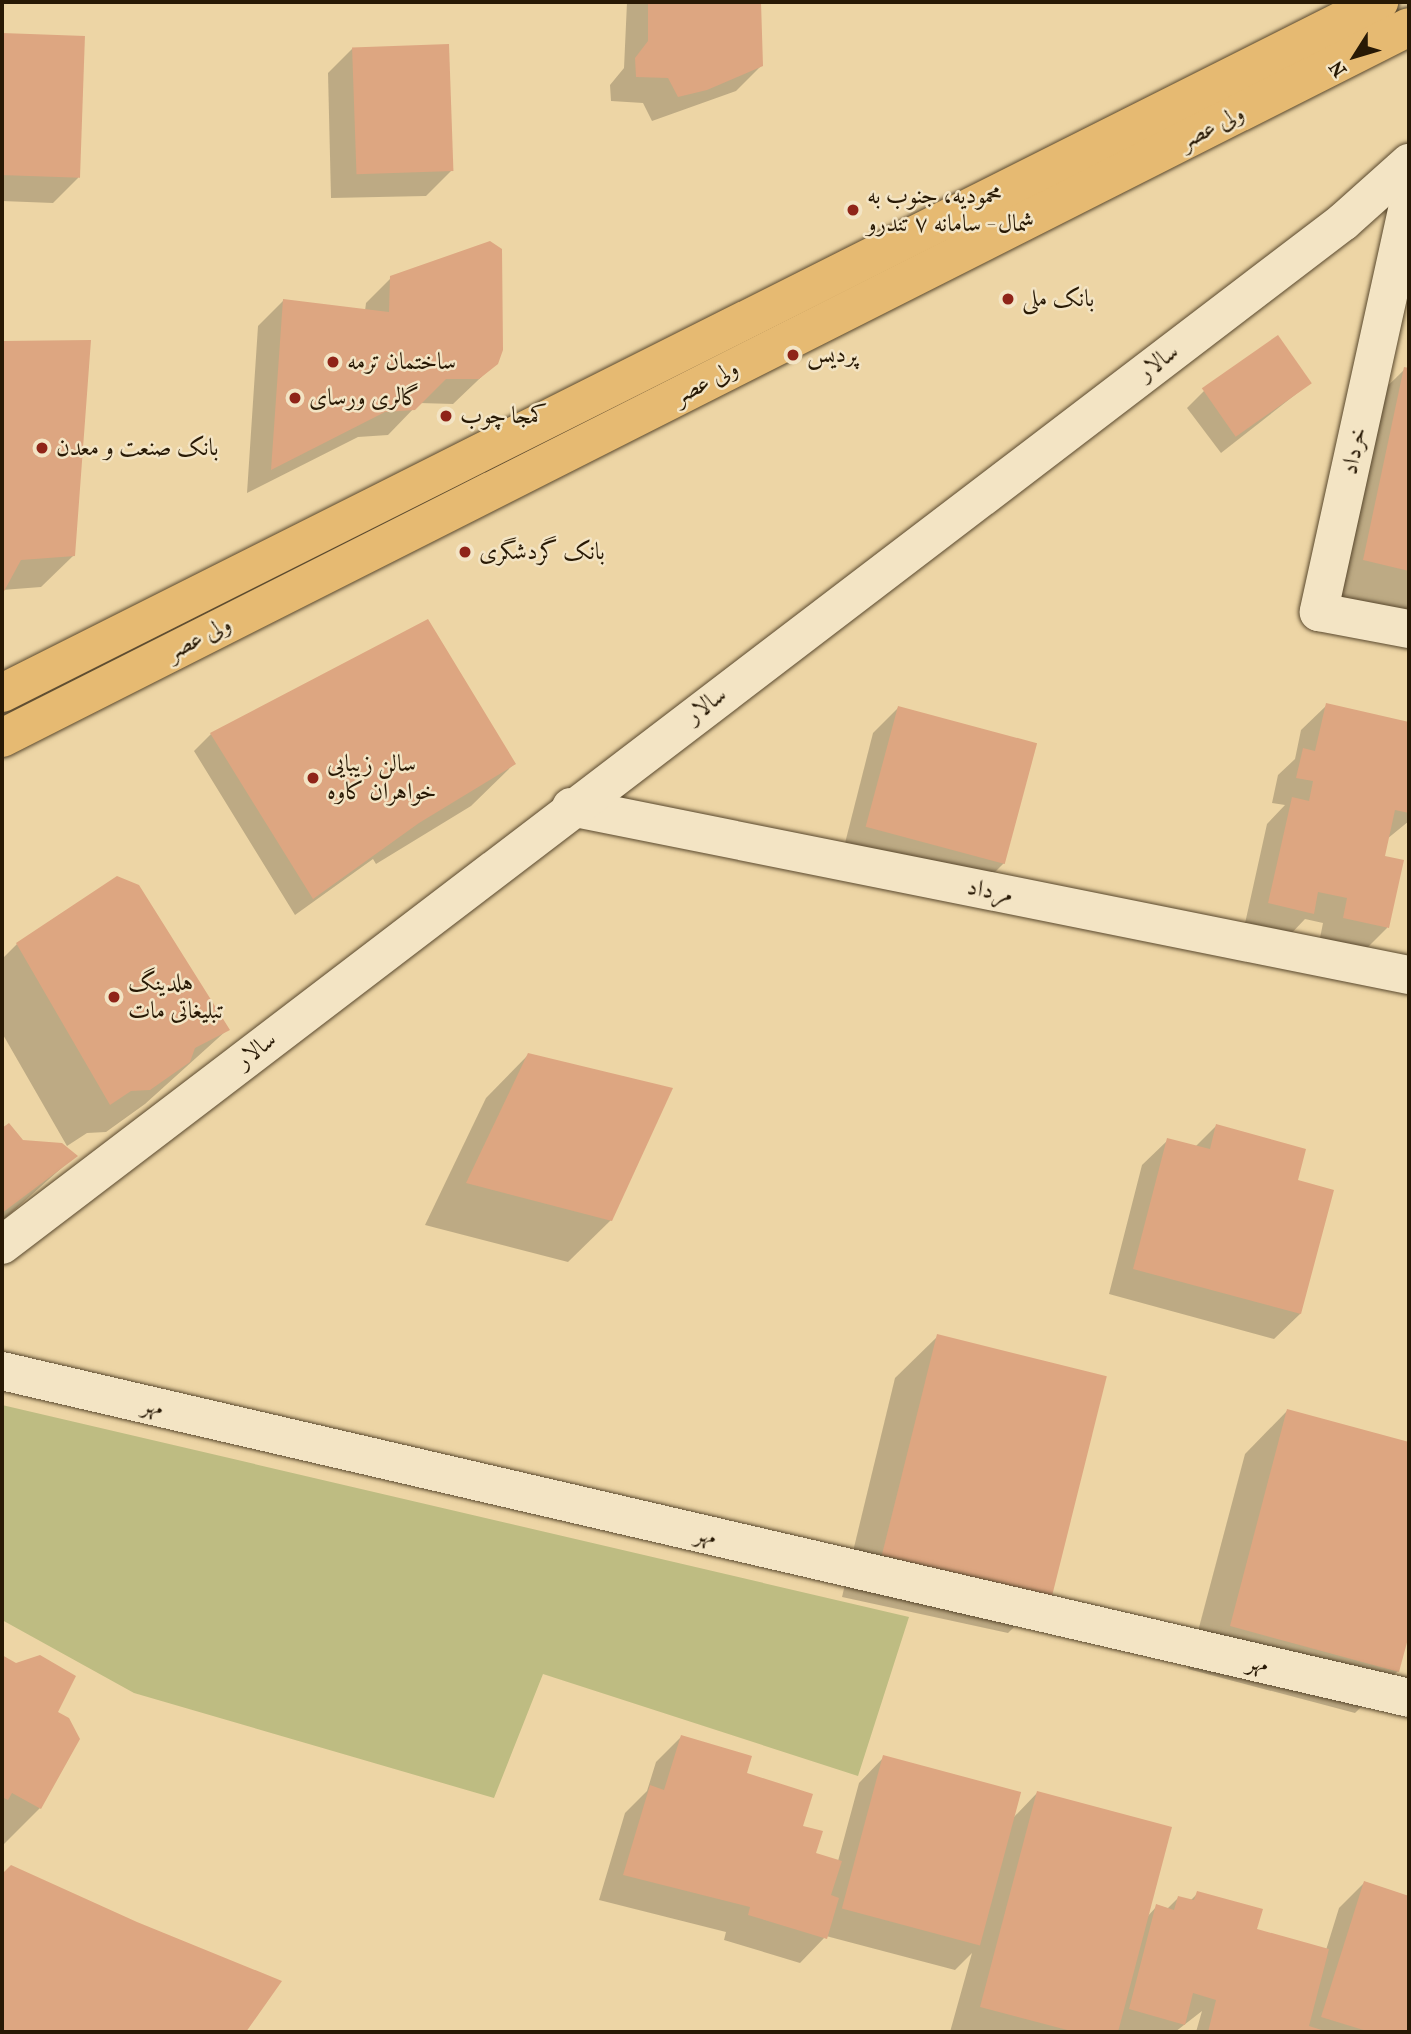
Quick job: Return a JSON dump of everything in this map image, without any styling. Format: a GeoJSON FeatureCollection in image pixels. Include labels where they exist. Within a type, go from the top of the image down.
{"type":"FeatureCollection","features":[{"type":"Feature","properties":{"kind":"main road","name":"ولی عصر"},"geometry":{"type":"LineString","coordinates":[[2,693],[1379,2]]}},
{"type":"Feature","properties":{"kind":"main road","name":"ولی عصر"},"geometry":{"type":"LineString","coordinates":[[2,738],[1409,27]]}},
{"type":"Feature","properties":{"kind":"street","name":"سالار"},"geometry":{"type":"LineString","coordinates":[[2,1245],[571,807],[1343,222],[1409,163]]}},
{"type":"Feature","properties":{"kind":"street","name":"خرداد"},"geometry":{"type":"LineString","coordinates":[[1409,201],[1404,241],[1319,612],[1409,629]]}},
{"type":"Feature","properties":{"kind":"street","name":"مرداد"},"geometry":{"type":"LineString","coordinates":[[571,807],[1409,975]]}},
{"type":"Feature","properties":{"kind":"street","name":"مهر"},"geometry":{"type":"LineString","coordinates":[[2,1371],[1409,1698]]}},
{"type":"Feature","properties":{"kind":"shaded area"},"geometry":{"type":"Polygon","coordinates":[[[2,1405],[909,1617],[858,1776],[543,1674],[494,1798],[134,1693],[2,1620],[2,1405]]]}},
{"type":"Feature","properties":{"kind":"building"},"geometry":{"type":"Polygon","coordinates":[[[648,2],[761,2],[763,66],[707,90],[678,97],[668,78],[636,77],[635,58],[648,41],[648,2]]]}},
{"type":"Feature","properties":{"kind":"building"},"geometry":{"type":"Polygon","coordinates":[[[2,33],[85,36],[80,178],[2,175],[2,33]]]}},
{"type":"Feature","properties":{"kind":"building"},"geometry":{"type":"Polygon","coordinates":[[[449,44],[453,171],[356,174],[352,47],[449,44]]]}},
{"type":"Feature","properties":{"kind":"building"},"geometry":{"type":"Polygon","coordinates":[[[490,241],[502,249],[503,350],[498,364],[479,379],[446,379],[415,410],[385,412],[271,470],[283,299],[389,312],[390,276],[490,241]]]}},
{"type":"Feature","properties":{"kind":"building"},"geometry":{"type":"Polygon","coordinates":[[[1278,335],[1312,383],[1236,437],[1202,388],[1278,335]]]}},
{"type":"Feature","properties":{"kind":"building","name":"بانک صنعت و معدن"},"geometry":{"type":"Polygon","coordinates":[[[91,340],[75,556],[21,560],[2,595],[2,341],[91,340]]]}},
{"type":"Feature","properties":{"kind":"building"},"geometry":{"type":"Polygon","coordinates":[[[1404,367],[1409,368],[1409,571],[1363,560],[1404,367]]]}},
{"type":"Feature","properties":{"kind":"building"},"geometry":{"type":"Polygon","coordinates":[[[428,619],[516,764],[419,823],[313,899],[210,733],[428,619]]]}},
{"type":"Feature","properties":{"kind":"building"},"geometry":{"type":"Polygon","coordinates":[[[1326,703],[1409,722],[1409,813],[1395,810],[1385,856],[1404,860],[1389,928],[1343,918],[1347,898],[1318,892],[1314,914],[1268,903],[1292,797],[1309,801],[1313,781],[1296,778],[1303,748],[1315,751],[1326,703]]]}},
{"type":"Feature","properties":{"kind":"building"},"geometry":{"type":"Polygon","coordinates":[[[898,706],[1037,743],[1005,864],[866,827],[898,706]]]}},
{"type":"Feature","properties":{"kind":"building"},"geometry":{"type":"Polygon","coordinates":[[[117,876],[139,885],[230,1030],[195,1048],[190,1062],[150,1090],[131,1091],[110,1105],[16,943],[117,876]]]}},
{"type":"Feature","properties":{"kind":"building"},"geometry":{"type":"Polygon","coordinates":[[[528,1053],[673,1088],[612,1221],[466,1183],[528,1053]]]}},
{"type":"Feature","properties":{"kind":"building"},"geometry":{"type":"Polygon","coordinates":[[[9,1123],[23,1140],[62,1143],[78,1156],[2,1213],[2,1128],[9,1123]]]}},
{"type":"Feature","properties":{"kind":"building"},"geometry":{"type":"Polygon","coordinates":[[[1216,1124],[1306,1149],[1298,1180],[1334,1190],[1301,1314],[1133,1269],[1167,1138],[1210,1149],[1216,1124]]]}},
{"type":"Feature","properties":{"kind":"building"},"geometry":{"type":"Polygon","coordinates":[[[937,1334],[1107,1376],[1052,1598],[882,1555],[937,1334]]]}},
{"type":"Feature","properties":{"kind":"building"},"geometry":{"type":"Polygon","coordinates":[[[1287,1409],[1409,1442],[1409,1635],[1399,1672],[1230,1626],[1287,1409]]]}},
{"type":"Feature","properties":{"kind":"building"},"geometry":{"type":"Polygon","coordinates":[[[2,1655],[16,1663],[40,1655],[76,1676],[58,1712],[69,1718],[80,1739],[41,1809],[12,1793],[8,1800],[2,1797],[2,1655]]]}},
{"type":"Feature","properties":{"kind":"building"},"geometry":{"type":"Polygon","coordinates":[[[681,1735],[752,1756],[747,1773],[813,1794],[803,1826],[823,1831],[816,1853],[842,1861],[831,1895],[839,1898],[827,1939],[748,1915],[750,1907],[623,1875],[650,1785],[664,1790],[681,1735]]]}},
{"type":"Feature","properties":{"kind":"building"},"geometry":{"type":"Polygon","coordinates":[[[883,1755],[1021,1792],[980,1946],[842,1909],[883,1755]]]}},
{"type":"Feature","properties":{"kind":"building"},"geometry":{"type":"Polygon","coordinates":[[[1037,1791],[1172,1827],[1118,2032],[1075,2032],[980,2007],[1037,1791]]]}},
{"type":"Feature","properties":{"kind":"building"},"geometry":{"type":"Polygon","coordinates":[[[11,1865],[137,1922],[282,1981],[246,2032],[2,2032],[2,1874],[11,1865]]]}},
{"type":"Feature","properties":{"kind":"building"},"geometry":{"type":"Polygon","coordinates":[[[1364,1881],[1409,1896],[1409,2032],[1370,2032],[1321,2017],[1364,1881]]]}},
{"type":"Feature","properties":{"kind":"building"},"geometry":{"type":"Polygon","coordinates":[[[1197,1891],[1263,1909],[1257,1929],[1329,1949],[1309,2026],[1328,2032],[1208,2032],[1216,2000],[1193,1993],[1185,2025],[1129,2009],[1156,1904],[1174,1910],[1178,1896],[1194,1900],[1197,1891]]]}},
{"type":"Feature","properties":{"kind":"place","name":"محمودیه، جنوب به شمال - سامانه ۷ تندرو"},"geometry":{"type":"Point","coordinates":[853,210]}},
{"type":"Feature","properties":{"kind":"place","name":"بانک ملی"},"geometry":{"type":"Point","coordinates":[1008,299]}},
{"type":"Feature","properties":{"kind":"place","name":"پردیس"},"geometry":{"type":"Point","coordinates":[793,355]}},
{"type":"Feature","properties":{"kind":"place","name":"ساختمان ترمه"},"geometry":{"type":"Point","coordinates":[333,362]}},
{"type":"Feature","properties":{"kind":"place","name":"گالری ورسای"},"geometry":{"type":"Point","coordinates":[295,398]}},
{"type":"Feature","properties":{"kind":"place","name":"کمجا چوب"},"geometry":{"type":"Point","coordinates":[446,416]}},
{"type":"Feature","properties":{"kind":"place","name":"بانک صنعت و معدن"},"geometry":{"type":"Point","coordinates":[42,448]}},
{"type":"Feature","properties":{"kind":"place","name":"بانک گردشگری"},"geometry":{"type":"Point","coordinates":[465,552]}},
{"type":"Feature","properties":{"kind":"place","name":"سالن زیبایی خواهران کاوه"},"geometry":{"type":"Point","coordinates":[313,778]}},
{"type":"Feature","properties":{"kind":"place","name":"هلدینگ تبلیغاتی مات"},"geometry":{"type":"Point","coordinates":[114,997]}}]}
